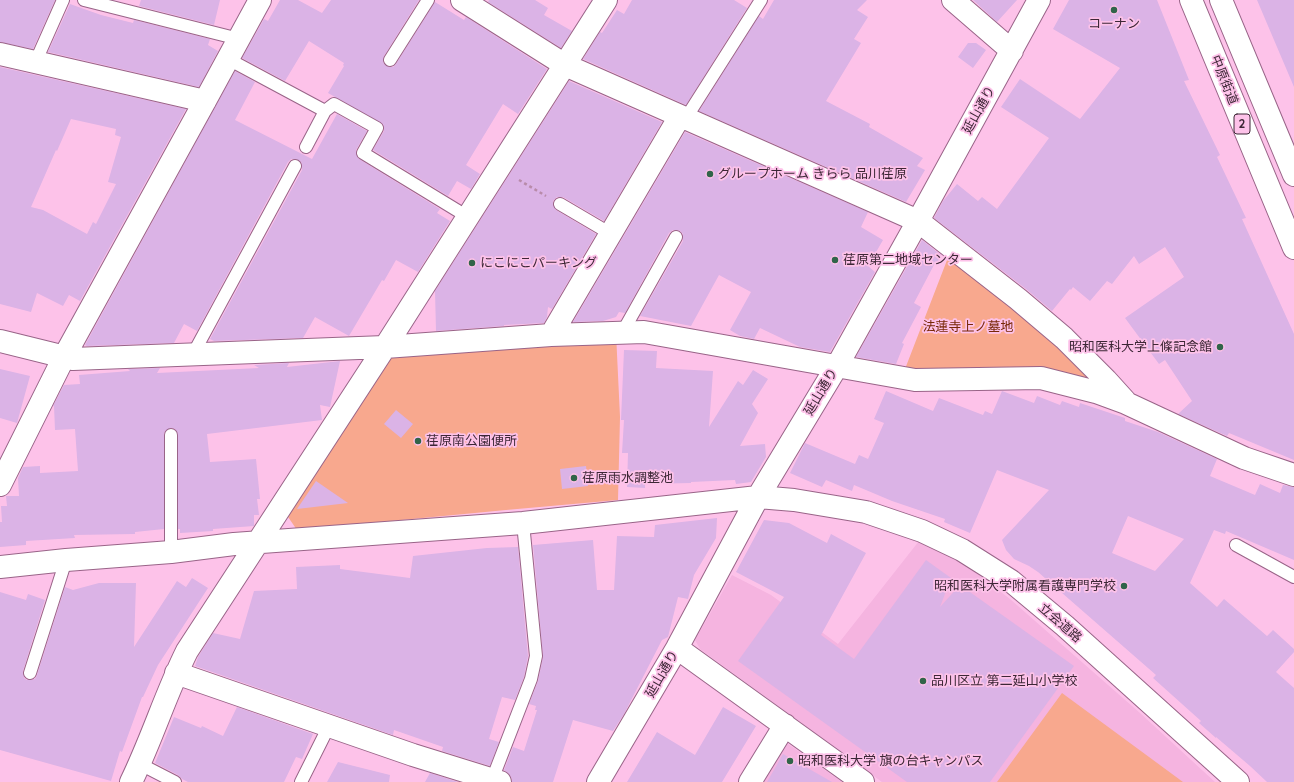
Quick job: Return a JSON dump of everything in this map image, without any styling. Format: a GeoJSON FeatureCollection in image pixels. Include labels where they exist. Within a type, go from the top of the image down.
{"type":"FeatureCollection","features":[{"type":"Feature","properties":{"kind":"street"},"geometry":{"type":"LineString","coordinates":[[0,485],[64,356],[260,0]]}},
{"type":"Feature","properties":{"kind":"street"},"geometry":{"type":"LineString","coordinates":[[462,0],[565,65],[918,221],[1018,299],[1064,338],[1126,402]]}},
{"type":"Feature","properties":{"kind":"street"},"geometry":{"type":"LineString","coordinates":[[135,773],[187,650],[385,347],[606,0]]}},
{"type":"Feature","properties":{"kind":"street"},"geometry":{"type":"LineString","coordinates":[[953,0],[1012,51]]}},
{"type":"Feature","properties":{"kind":"street","name":"延山通り"},"geometry":{"type":"LineString","coordinates":[[598,782],[677,648],[758,497],[837,366],[1039,0]]}},
{"type":"Feature","properties":{"kind":"street","name":"中原街道"},"geometry":{"type":"LineString","coordinates":[[1191,0],[1294,248]]}},
{"type":"Feature","properties":{"kind":"street","name":"2"},"geometry":{"type":"LineString","coordinates":[[1221,0],[1294,175]]}},
{"type":"Feature","properties":{"kind":"street"},"geometry":{"type":"LineString","coordinates":[[0,54],[205,101]]}},
{"type":"Feature","properties":{"kind":"street"},"geometry":{"type":"LineString","coordinates":[[551,335],[683,117]]}},
{"type":"Feature","properties":{"kind":"street"},"geometry":{"type":"LineString","coordinates":[[0,341],[73,359],[385,347],[551,335],[644,332],[915,380],[1041,378],[1096,392],[1126,402],[1244,458],[1294,475]]}},
{"type":"Feature","properties":{"kind":"street","name":"立会道路"},"geometry":{"type":"LineString","coordinates":[[0,567],[66,560],[171,552],[257,542],[523,523],[758,497],[794,500],[866,512],[922,531],[962,550],[1011,581],[1065,626],[1238,782]]}},
{"type":"Feature","properties":{"kind":"street"},"geometry":{"type":"LineString","coordinates":[[677,648],[863,782]]}},
{"type":"Feature","properties":{"kind":"street"},"geometry":{"type":"LineString","coordinates":[[176,673],[413,755],[496,781]]}},
{"type":"Feature","properties":{"kind":"street"},"geometry":{"type":"LineString","coordinates":[[750,782],[785,726]]}},
{"type":"Feature","properties":{"kind":"lane"},"geometry":{"type":"LineString","coordinates":[[34,63],[63,0]]}},
{"type":"Feature","properties":{"kind":"lane"},"geometry":{"type":"LineString","coordinates":[[84,0],[239,39]]}},
{"type":"Feature","properties":{"kind":"lane"},"geometry":{"type":"LineString","coordinates":[[390,60],[428,0]]}},
{"type":"Feature","properties":{"kind":"lane"},"geometry":{"type":"LineString","coordinates":[[683,117],[755,2]]}},
{"type":"Feature","properties":{"kind":"lane"},"geometry":{"type":"LineString","coordinates":[[228,59],[325,111]]}},
{"type":"Feature","properties":{"kind":"lane"},"geometry":{"type":"LineString","coordinates":[[306,147],[325,111],[334,104],[377,128],[363,153],[468,217]]}},
{"type":"Feature","properties":{"kind":"lane"},"geometry":{"type":"LineString","coordinates":[[193,354],[295,166]]}},
{"type":"Feature","properties":{"kind":"lane"},"geometry":{"type":"LineString","coordinates":[[560,204],[611,234]]}},
{"type":"Feature","properties":{"kind":"lane"},"geometry":{"type":"LineString","coordinates":[[622,333],[676,237]]}},
{"type":"Feature","properties":{"kind":"lane"},"geometry":{"type":"LineString","coordinates":[[171,435],[171,552]]}},
{"type":"Feature","properties":{"kind":"lane"},"geometry":{"type":"LineString","coordinates":[[496,781],[531,679],[536,656],[523,523]]}},
{"type":"Feature","properties":{"kind":"lane"},"geometry":{"type":"LineString","coordinates":[[1236,545],[1294,577]]}},
{"type":"Feature","properties":{"kind":"lane"},"geometry":{"type":"LineString","coordinates":[[30,673],[66,560]]}},
{"type":"Feature","properties":{"kind":"lane"},"geometry":{"type":"LineString","coordinates":[[301,782],[329,726]]}},
{"type":"Feature","properties":{"kind":"lane"},"geometry":{"type":"LineString","coordinates":[[135,773],[175,782]]}},
{"type":"Feature","properties":{"kind":"path"},"geometry":{"type":"LineString","coordinates":[[499,168],[560,204]]}},
{"type":"Feature","properties":{"kind":"shaded area","name":"品川区立 第二延山小学校"},"geometry":{"type":"Polygon","coordinates":[[[919,541],[967,566],[1010,599],[1140,713],[1215,782],[882,782],[700,649],[695,640],[732,575],[771,595],[838,644],[919,541]]]}},
{"type":"Feature","properties":{"kind":"shaded area","name":"昭和医科大学 旗の台キャンパス"},"geometry":{"type":"Polygon","coordinates":[[[781,739],[842,782],[756,782],[781,739]]]}},
{"type":"Feature","properties":{"kind":"green space","name":"法蓮寺上ノ墓地"},"geometry":{"type":"Polygon","coordinates":[[[949,255],[1090,374],[1085,380],[1041,372],[905,369],[949,255]]]}},
{"type":"Feature","properties":{"kind":"green space"},"geometry":{"type":"Polygon","coordinates":[[[616,333],[620,417],[618,500],[297,530],[286,514],[385,347],[616,333]]]}},
{"type":"Feature","properties":{"kind":"green space"},"geometry":{"type":"Polygon","coordinates":[[[1062,693],[1183,782],[997,782],[1062,693]]]}},
{"type":"Feature","properties":{"kind":"building"},"geometry":{"type":"Polygon","coordinates":[[[0,0],[55,0],[33,49],[0,42],[0,0]]]}},
{"type":"Feature","properties":{"kind":"building"},"geometry":{"type":"Polygon","coordinates":[[[141,0],[220,0],[214,25],[139,6],[141,0]]]}},
{"type":"Feature","properties":{"kind":"building"},"geometry":{"type":"Polygon","coordinates":[[[280,0],[298,0],[322,13],[331,0],[419,0],[384,56],[384,64],[389,67],[393,67],[396,64],[435,2],[464,20],[466,17],[547,69],[518,114],[503,104],[466,165],[480,174],[471,189],[457,181],[448,196],[373,150],[384,131],[383,124],[328,93],[344,66],[344,63],[309,41],[285,81],[242,58],[264,19],[268,21],[280,0]]]}},
{"type":"Feature","properties":{"kind":"building"},"geometry":{"type":"Polygon","coordinates":[[[489,0],[535,0],[548,8],[544,15],[572,31],[561,48],[488,2],[489,0]]]}},
{"type":"Feature","properties":{"kind":"building"},"geometry":{"type":"Polygon","coordinates":[[[632,0],[734,0],[747,8],[686,105],[583,59],[600,32],[602,33],[617,10],[624,14],[632,0]]]}},
{"type":"Feature","properties":{"kind":"building"},"geometry":{"type":"Polygon","coordinates":[[[774,0],[867,0],[857,10],[868,17],[854,39],[861,43],[826,101],[870,124],[869,127],[923,158],[917,166],[925,170],[906,202],[699,111],[759,16],[763,19],[774,0]]]}},
{"type":"Feature","properties":{"kind":"building"},"geometry":{"type":"Polygon","coordinates":[[[973,0],[1017,0],[997,22],[973,0]]]}},
{"type":"Feature","properties":{"kind":"building"},"geometry":{"type":"Polygon","coordinates":[[[1069,0],[1157,0],[1189,80],[1184,81],[1220,155],[1217,157],[1246,218],[1242,219],[1294,334],[1294,460],[1229,433],[1227,436],[1178,414],[1192,401],[1165,360],[1159,364],[1125,318],[1184,277],[1165,247],[1139,264],[1134,256],[1112,284],[1107,281],[1090,301],[1073,287],[1052,311],[934,218],[943,201],[957,184],[978,201],[982,197],[997,209],[1049,138],[1001,107],[1020,79],[1080,119],[1120,68],[1053,29],[1069,0]]]}},
{"type":"Feature","properties":{"kind":"building"},"geometry":{"type":"Polygon","coordinates":[[[1257,0],[1294,0],[1294,87],[1257,0]]]}},
{"type":"Feature","properties":{"kind":"building"},"geometry":{"type":"Polygon","coordinates":[[[70,4],[101,15],[133,23],[134,20],[210,39],[208,45],[218,51],[199,87],[48,52],[70,4]]]}},
{"type":"Feature","properties":{"kind":"building"},"geometry":{"type":"Polygon","coordinates":[[[968,43],[976,43],[986,50],[973,68],[958,57],[968,43]]]}},
{"type":"Feature","properties":{"kind":"building"},"geometry":{"type":"Polygon","coordinates":[[[0,67],[186,109],[80,301],[69,295],[63,306],[37,293],[31,312],[0,304],[0,67]],[[71,119],[31,207],[43,210],[87,234],[93,222],[96,224],[116,184],[108,182],[121,137],[115,135],[116,129],[71,119]]]}},
{"type":"Feature","properties":{"kind":"building"},"geometry":{"type":"Polygon","coordinates":[[[235,71],[255,82],[235,120],[312,159],[337,114],[367,131],[356,150],[359,159],[440,209],[437,213],[450,221],[418,272],[396,260],[384,281],[382,280],[349,336],[315,317],[303,338],[214,341],[210,339],[302,170],[301,162],[291,159],[197,331],[184,324],[174,343],[85,345],[235,71]]]}},
{"type":"Feature","properties":{"kind":"building"},"geometry":{"type":"Polygon","coordinates":[[[569,81],[662,122],[604,221],[563,197],[557,197],[553,201],[556,210],[596,234],[552,309],[548,307],[547,317],[544,323],[436,331],[435,291],[569,81]]]}},
{"type":"Feature","properties":{"kind":"building"},"geometry":{"type":"Polygon","coordinates":[[[685,132],[868,212],[861,227],[883,240],[868,266],[875,272],[830,352],[800,347],[760,328],[754,339],[740,336],[730,330],[751,292],[719,275],[691,326],[640,316],[683,241],[683,234],[676,230],[669,233],[625,313],[619,312],[616,317],[603,321],[573,322],[685,132]]]}},
{"type":"Feature","properties":{"kind":"building"},"geometry":{"type":"Polygon","coordinates":[[[922,240],[941,255],[937,264],[935,263],[914,303],[921,307],[902,343],[904,344],[896,364],[856,357],[922,240]]]}},
{"type":"Feature","properties":{"kind":"building"},"geometry":{"type":"Polygon","coordinates":[[[624,350],[657,351],[656,368],[713,371],[709,427],[738,381],[743,385],[753,370],[768,379],[752,404],[758,413],[740,446],[765,444],[766,457],[751,482],[736,484],[735,480],[645,484],[645,488],[627,487],[628,453],[622,453],[624,420],[621,420],[624,350]]]}},
{"type":"Feature","properties":{"kind":"building"},"geometry":{"type":"Polygon","coordinates":[[[340,361],[330,407],[320,405],[322,420],[207,434],[210,462],[256,459],[260,499],[257,499],[259,515],[254,515],[254,526],[180,533],[180,529],[178,529],[178,435],[175,429],[171,428],[165,431],[164,435],[164,529],[135,532],[135,534],[74,535],[75,538],[26,541],[26,545],[0,547],[0,522],[2,522],[1,506],[7,506],[6,496],[19,496],[18,478],[23,467],[40,466],[40,473],[78,471],[75,429],[55,430],[53,406],[64,385],[80,384],[79,375],[130,371],[128,369],[160,368],[157,373],[259,368],[254,365],[289,363],[287,367],[340,361]]]}},
{"type":"Feature","properties":{"kind":"building"},"geometry":{"type":"Polygon","coordinates":[[[0,369],[30,376],[17,423],[0,418],[0,369]]]}},
{"type":"Feature","properties":{"kind":"building"},"geometry":{"type":"Polygon","coordinates":[[[886,391],[933,411],[939,398],[983,415],[985,411],[992,414],[1002,391],[1034,403],[1037,396],[1060,405],[1062,401],[1079,407],[1080,403],[1125,418],[1125,421],[1158,432],[1217,459],[1210,476],[1255,495],[1260,484],[1280,493],[1283,485],[1294,487],[1294,560],[1226,531],[1225,534],[1214,530],[1190,583],[1217,607],[1224,599],[1267,636],[1273,630],[1294,649],[1294,652],[1276,672],[1294,688],[1294,782],[1267,782],[1199,723],[1201,721],[1153,678],[1156,675],[1038,572],[1014,559],[1006,550],[1002,540],[1049,490],[997,470],[970,533],[944,522],[945,519],[892,501],[854,485],[852,491],[826,480],[822,487],[790,473],[805,443],[855,464],[859,455],[868,459],[884,423],[874,419],[886,391]],[[1128,516],[1112,553],[1155,571],[1184,539],[1128,516]]]}},
{"type":"Feature","properties":{"kind":"building"},"geometry":{"type":"Polygon","coordinates":[[[396,410],[413,424],[401,438],[384,424],[396,410]]]}},
{"type":"Feature","properties":{"kind":"building","name":"荏原雨水調整池"},"geometry":{"type":"Polygon","coordinates":[[[586,466],[588,486],[562,489],[560,469],[586,466]]]}},
{"type":"Feature","properties":{"kind":"building"},"geometry":{"type":"Polygon","coordinates":[[[316,481],[348,503],[297,509],[316,481]]]}},
{"type":"Feature","properties":{"kind":"building"},"geometry":{"type":"Polygon","coordinates":[[[717,518],[716,538],[694,575],[688,599],[678,597],[668,637],[662,640],[624,714],[613,731],[573,720],[553,782],[512,782],[509,774],[504,770],[513,747],[524,751],[537,710],[535,710],[536,706],[529,704],[538,681],[543,657],[533,545],[593,540],[597,590],[614,590],[617,536],[654,537],[655,525],[717,518]]]}},
{"type":"Feature","properties":{"kind":"building","name":"品川区立 第二延山小学校"},"geometry":{"type":"Polygon","coordinates":[[[764,520],[789,523],[827,543],[831,534],[866,553],[821,635],[854,659],[926,560],[951,578],[940,607],[960,585],[1074,666],[990,782],[907,782],[738,661],[784,597],[736,572],[764,520]]]}},
{"type":"Feature","properties":{"kind":"building"},"geometry":{"type":"Polygon","coordinates":[[[518,547],[528,656],[524,677],[515,700],[502,697],[489,739],[499,742],[490,766],[442,751],[443,747],[394,730],[393,735],[195,666],[198,657],[213,633],[240,639],[254,591],[297,589],[296,567],[340,565],[340,569],[410,578],[413,556],[487,548],[518,547]]]}},
{"type":"Feature","properties":{"kind":"building"},"geometry":{"type":"Polygon","coordinates":[[[192,578],[208,588],[158,665],[142,697],[122,752],[120,751],[111,781],[0,750],[0,592],[26,600],[28,594],[45,600],[23,671],[24,678],[31,680],[35,679],[37,675],[65,587],[73,590],[99,583],[136,583],[134,647],[177,581],[186,587],[192,578]]]}},
{"type":"Feature","properties":{"kind":"building"},"geometry":{"type":"Polygon","coordinates":[[[237,707],[313,734],[302,759],[296,757],[284,782],[188,782],[155,763],[174,717],[201,728],[202,726],[223,736],[237,707]]]}},
{"type":"Feature","properties":{"kind":"building"},"geometry":{"type":"Polygon","coordinates":[[[723,707],[756,726],[722,782],[627,782],[657,732],[695,755],[723,707]]]}},
{"type":"Feature","properties":{"kind":"building"},"geometry":{"type":"Polygon","coordinates":[[[783,754],[832,782],[767,782],[783,754]]]}},
{"type":"Feature","properties":{"kind":"building"},"geometry":{"type":"Polygon","coordinates":[[[338,762],[390,775],[389,782],[327,782],[338,762]]]}},
{"type":"Feature","properties":{"kind":"building"},"geometry":{"type":"Polygon","coordinates":[[[430,773],[458,782],[425,782],[430,773]]]}},
{"type":"Feature","properties":{"kind":"place","name":"コーナン"},"geometry":{"type":"Point","coordinates":[1114,10]}},
{"type":"Feature","properties":{"kind":"place","name":"グループホーム きらら 品川荏原"},"geometry":{"type":"Point","coordinates":[710,174]}},
{"type":"Feature","properties":{"kind":"place","name":"荏原第二地域センター"},"geometry":{"type":"Point","coordinates":[835,260]}},
{"type":"Feature","properties":{"kind":"place","name":"にこにこパーキング"},"geometry":{"type":"Point","coordinates":[472,263]}},
{"type":"Feature","properties":{"kind":"place","name":"昭和医科大学上條記念館"},"geometry":{"type":"Point","coordinates":[1220,347]}},
{"type":"Feature","properties":{"kind":"place","name":"荏原南公園便所"},"geometry":{"type":"Point","coordinates":[418,441]}},
{"type":"Feature","properties":{"kind":"place","name":"荏原雨水調整池"},"geometry":{"type":"Point","coordinates":[574,478]}},
{"type":"Feature","properties":{"kind":"place","name":"昭和医科大学附属看護専門学校"},"geometry":{"type":"Point","coordinates":[1124,586]}},
{"type":"Feature","properties":{"kind":"place","name":"品川区立 第二延山小学校"},"geometry":{"type":"Point","coordinates":[923,681]}},
{"type":"Feature","properties":{"kind":"place","name":"昭和医科大学 旗の台キャンパス"},"geometry":{"type":"Point","coordinates":[790,761]}}]}
